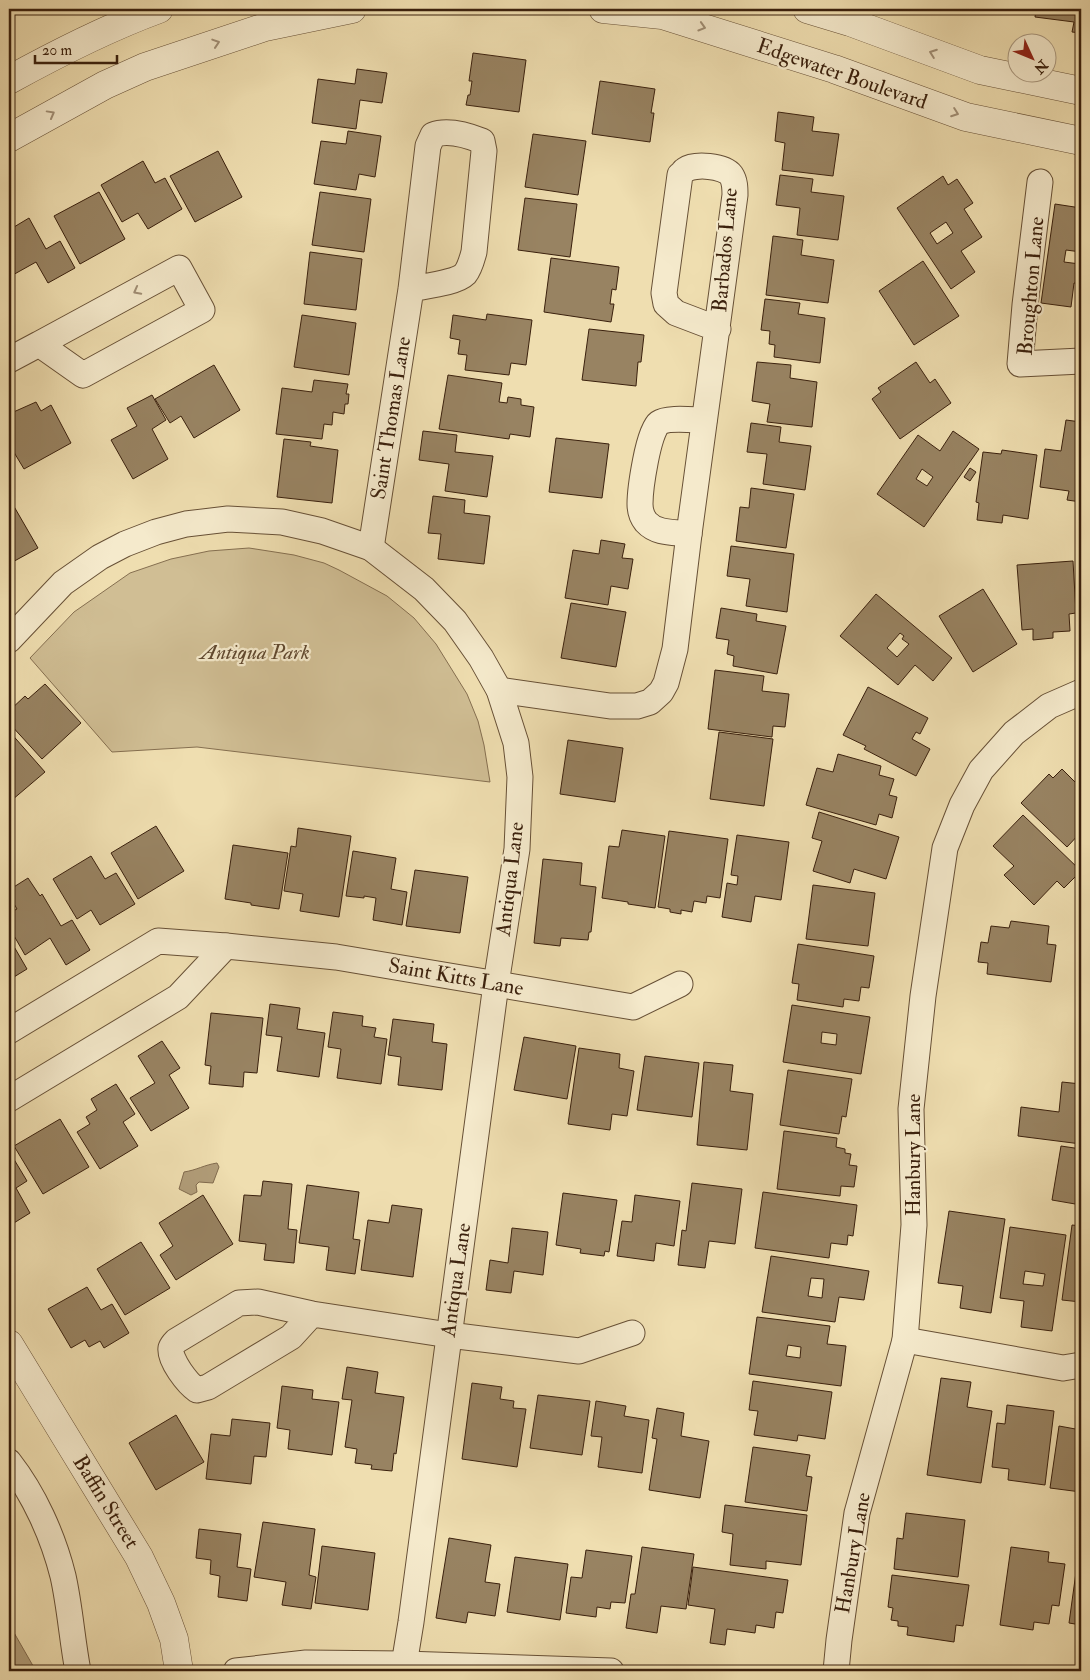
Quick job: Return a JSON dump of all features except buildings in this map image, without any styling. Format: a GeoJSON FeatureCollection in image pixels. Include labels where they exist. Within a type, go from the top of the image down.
{"type":"FeatureCollection","features":[{"type":"Feature","properties":{"kind":"street"},"geometry":{"type":"LineString","coordinates":[[9,80],[55,54],[114,26],[159,9]]}},
{"type":"Feature","properties":{"kind":"street"},"geometry":{"type":"LineString","coordinates":[[9,138],[105,85],[144,67],[265,27],[352,9]]}},
{"type":"Feature","properties":{"kind":"street","name":"Edgewater Boulevard"},"geometry":{"type":"LineString","coordinates":[[603,9],[662,15],[834,68],[966,117],[1081,141]]}},
{"type":"Feature","properties":{"kind":"street"},"geometry":{"type":"LineString","coordinates":[[807,9],[850,22],[980,70],[1081,91]]}},
{"type":"Feature","properties":{"kind":"street","name":"Saint Thomas Lane"},"geometry":{"type":"LineString","coordinates":[[371,548],[411,289],[428,146],[433,135],[442,132],[472,136],[482,141],[484,151],[474,252],[470,265],[464,275],[454,280],[411,289]]}},
{"type":"Feature","properties":{"kind":"street","name":"Barbados Lane"},"geometry":{"type":"LineString","coordinates":[[498,690],[610,706],[637,706],[650,702],[661,692],[666,683],[673,662],[704,420],[718,329],[735,195],[735,184],[730,174],[717,167],[700,166],[687,168],[680,176],[664,293],[666,304],[676,313],[718,329]]}},
{"type":"Feature","properties":{"kind":"street","name":"Broughton Lane"},"geometry":{"type":"LineString","coordinates":[[1040,182],[1020,364],[1081,361]]}},
{"type":"Feature","properties":{"kind":"street"},"geometry":{"type":"LineString","coordinates":[[9,360],[180,268],[202,310],[83,376],[39,344]]}},
{"type":"Feature","properties":{"kind":"street"},"geometry":{"type":"LineString","coordinates":[[689,534],[658,531],[653,528],[642,516],[640,500],[649,441],[659,423],[668,420],[704,420]]}},
{"type":"Feature","properties":{"kind":"street","name":"Antiqua Lane"},"geometry":{"type":"LineString","coordinates":[[9,640],[49,596],[78,572],[100,557],[156,532],[186,524],[228,519],[282,522],[322,531],[371,548],[424,589],[456,621],[482,658],[498,690],[516,743],[520,778],[517,849],[496,984],[411,1622],[403,1668]]}},
{"type":"Feature","properties":{"kind":"street","name":"Hanbury Lane"},"geometry":{"type":"LineString","coordinates":[[836,1671],[857,1513],[906,1340],[914,1225],[911,1109],[923,996],[945,848],[962,805],[981,770],[1014,733],[1049,706],[1081,692]]}},
{"type":"Feature","properties":{"kind":"street","name":"Saint Kitts Lane"},"geometry":{"type":"LineString","coordinates":[[9,1031],[158,941],[336,957],[633,1007],[680,984]]}},
{"type":"Feature","properties":{"kind":"street"},"geometry":{"type":"LineString","coordinates":[[9,1100],[178,997],[226,946]]}},
{"type":"Feature","properties":{"kind":"street"},"geometry":{"type":"LineString","coordinates":[[312,1314],[291,1337],[208,1387],[198,1390],[188,1384],[173,1359],[171,1349],[176,1341],[239,1303],[258,1302],[312,1314],[449,1335],[579,1351],[632,1333]]}},
{"type":"Feature","properties":{"kind":"street"},"geometry":{"type":"LineString","coordinates":[[906,1340],[1063,1368],[1081,1365]]}},
{"type":"Feature","properties":{"kind":"street","name":"Baffin Street"},"geometry":{"type":"LineString","coordinates":[[9,1344],[139,1557],[161,1603],[170,1630],[179,1671]]}},
{"type":"Feature","properties":{"kind":"street"},"geometry":{"type":"LineString","coordinates":[[9,1462],[31,1495],[50,1536],[62,1576],[78,1671]]}},
{"type":"Feature","properties":{"kind":"street"},"geometry":{"type":"LineString","coordinates":[[236,1671],[306,1663],[403,1668],[611,1671]]}},
{"type":"Feature","properties":{"kind":"green space","name":"Antiqua Park"},"geometry":{"type":"Polygon","coordinates":[[[249,548],[294,555],[324,563],[387,596],[414,618],[436,644],[467,694],[478,721],[490,782],[197,747],[112,752],[30,658],[74,612],[130,573],[171,559],[209,551],[249,548]]]}},
{"type":"Feature","properties":{"kind":"shaded area"},"geometry":{"type":"Polygon","coordinates":[[[217,1163],[219,1167],[213,1183],[199,1182],[196,1185],[197,1192],[191,1195],[179,1189],[184,1172],[217,1163]]]}},
{"type":"Feature","properties":{"kind":"shaded area"},"geometry":{"type":"Polygon","coordinates":[[[9,1624],[36,1671],[9,1671],[9,1624]]]}}]}
